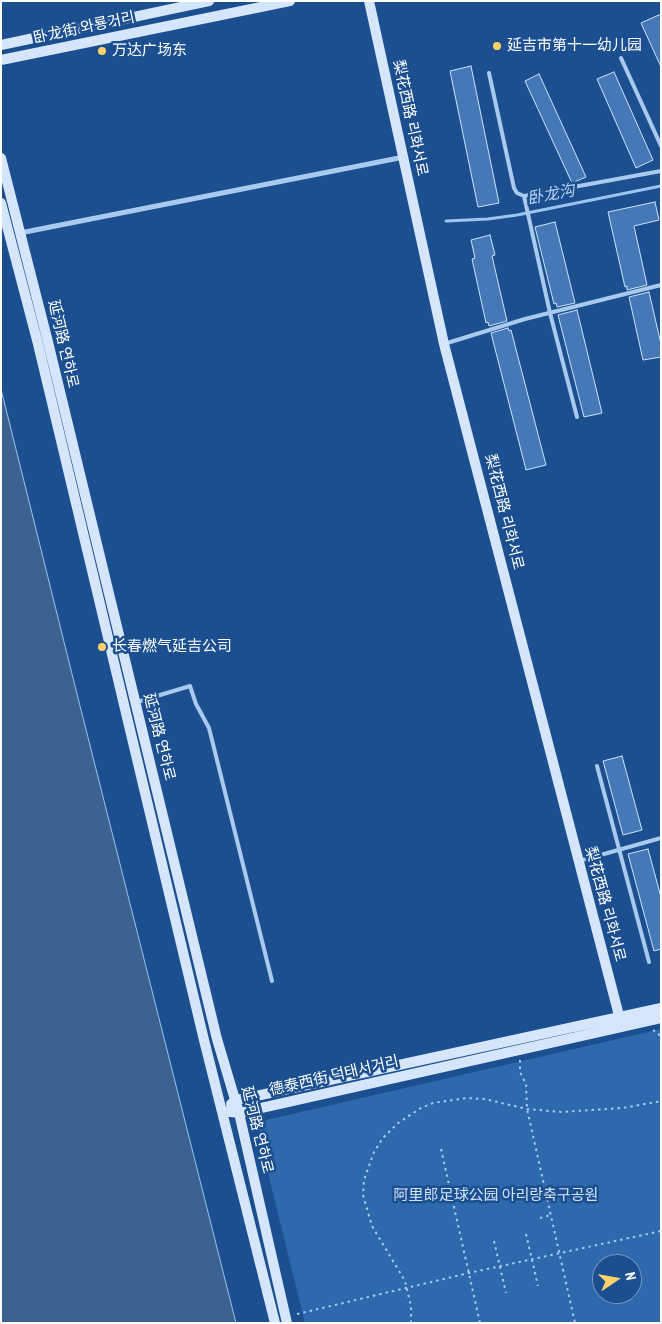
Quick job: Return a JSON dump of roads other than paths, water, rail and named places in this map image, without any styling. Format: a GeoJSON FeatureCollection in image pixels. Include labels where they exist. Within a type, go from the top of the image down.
{"type":"FeatureCollection","features":[{"type":"Feature","properties":{"kind":"street","name":"卧龙街 와룡거리"},"geometry":{"type":"LineString","coordinates":[[1,44],[209,1]]}},
{"type":"Feature","properties":{"kind":"street","name":"卧龙街 와룡거리"},"geometry":{"type":"LineString","coordinates":[[1,60],[290,1]]}},
{"type":"Feature","properties":{"kind":"street","name":"梨花西路 리화서로"},"geometry":{"type":"LineString","coordinates":[[369,1],[444,344],[620,1022]]}},
{"type":"Feature","properties":{"kind":"street"},"geometry":{"type":"LineString","coordinates":[[20,233],[404,157]]}},
{"type":"Feature","properties":{"kind":"street","name":"延河路 연하로"},"geometry":{"type":"LineString","coordinates":[[1,158],[217,1039],[236,1100],[287,1323]]}},
{"type":"Feature","properties":{"kind":"street","name":"延河路 연하로"},"geometry":{"type":"LineString","coordinates":[[1,203],[38,344],[222,1111],[275,1323]]}},
{"type":"Feature","properties":{"kind":"street","name":"德泰西街 덕태서거리"},"geometry":{"type":"LineString","coordinates":[[222,1111],[239,1113],[620,1022],[661,1008]]}},
{"type":"Feature","properties":{"kind":"street","name":"德泰西街 덕태서거리"},"geometry":{"type":"LineString","coordinates":[[222,1111],[236,1100],[620,1022],[661,1018]]}},
{"type":"Feature","properties":{"kind":"lane"},"geometry":{"type":"LineString","coordinates":[[621,58],[661,146]]}},
{"type":"Feature","properties":{"kind":"lane"},"geometry":{"type":"LineString","coordinates":[[489,73],[514,188],[517,193],[524,196],[661,172]]}},
{"type":"Feature","properties":{"kind":"lane"},"geometry":{"type":"LineString","coordinates":[[524,196],[550,313],[577,417]]}},
{"type":"Feature","properties":{"kind":"lane"},"geometry":{"type":"LineString","coordinates":[[444,344],[550,313],[661,285]]}},
{"type":"Feature","properties":{"kind":"lane"},"geometry":{"type":"LineString","coordinates":[[135,702],[190,686],[196,704],[209,728],[272,981]]}},
{"type":"Feature","properties":{"kind":"lane"},"geometry":{"type":"LineString","coordinates":[[598,766],[649,962]]}},
{"type":"Feature","properties":{"kind":"lane"},"geometry":{"type":"LineString","coordinates":[[578,861],[661,838]]}},
{"type":"Feature","properties":{"kind":"waterway","name":"卧龙沟"},"geometry":{"type":"LineString","coordinates":[[446,221],[488,219],[517,215],[661,186]]}},
{"type":"Feature","properties":{"kind":"place","name":"延吉市第十一幼儿园"},"geometry":{"type":"Point","coordinates":[497,46]}},
{"type":"Feature","properties":{"kind":"place","name":"万达广场东"},"geometry":{"type":"Point","coordinates":[102,51]}},
{"type":"Feature","properties":{"kind":"place","name":"长春燃气延吉公司"},"geometry":{"type":"Point","coordinates":[102,647]}},
{"type":"Feature","properties":{"kind":"park label","name":"阿里郎足球公园 아리랑축구공원"},"geometry":{"type":"Point","coordinates":[496,1196]}}]}
